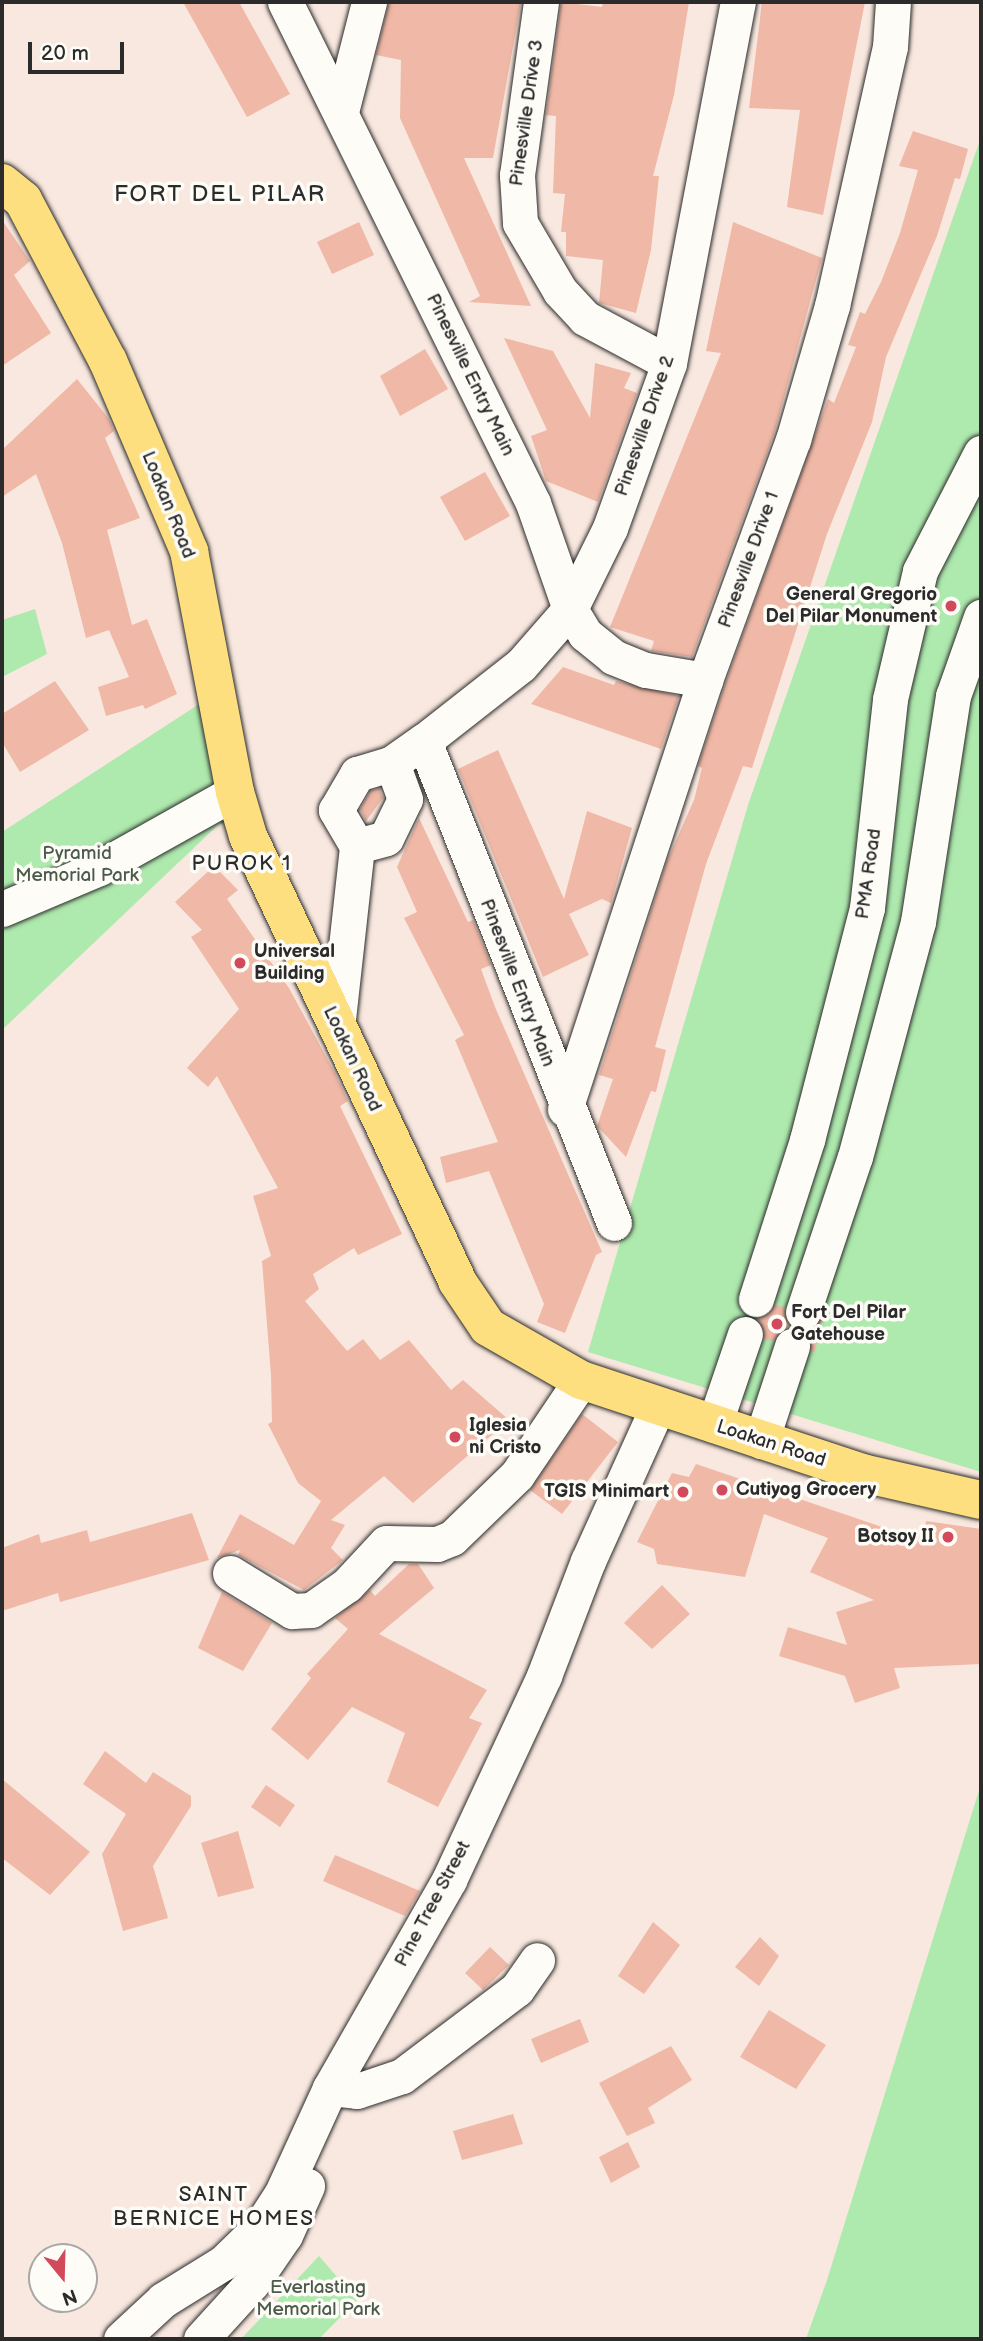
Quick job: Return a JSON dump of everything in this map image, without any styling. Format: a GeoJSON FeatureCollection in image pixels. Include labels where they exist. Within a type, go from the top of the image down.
{"type":"FeatureCollection","features":[{"type":"Feature","properties":{"kind":"main road","name":"Loakan Road"},"geometry":{"type":"LineString","coordinates":[[2,183],[23,200],[108,361],[189,551],[234,792],[248,836],[457,1281],[488,1326],[581,1380],[862,1473],[981,1500]]}},
{"type":"Feature","properties":{"kind":"street","name":"Pinesville Entry Main"},"geometry":{"type":"LineString","coordinates":[[285,2],[533,503],[570,609],[585,634],[613,657],[646,670],[705,680]]}},
{"type":"Feature","properties":{"kind":"street"},"geometry":{"type":"LineString","coordinates":[[341,113],[369,2]]}},
{"type":"Feature","properties":{"kind":"street","name":"Pinesville Drive 3"},"geometry":{"type":"LineString","coordinates":[[541,2],[516,175],[520,223],[560,291],[585,318],[668,363]]}},
{"type":"Feature","properties":{"kind":"street","name":"Pinesville Drive 2"},"geometry":{"type":"LineString","coordinates":[[392,762],[424,741],[521,665],[570,609],[610,528],[668,363],[738,2]]}},
{"type":"Feature","properties":{"kind":"street","name":"Pinesville Drive 1"},"geometry":{"type":"LineString","coordinates":[[565,1109],[705,680],[793,440],[832,306],[890,47],[893,2]]}},
{"type":"Feature","properties":{"kind":"street","name":"PMA Road"},"geometry":{"type":"LineString","coordinates":[[756,1299],[794,1179],[867,908],[890,699],[920,572],[981,453]]}},
{"type":"Feature","properties":{"kind":"street"},"geometry":{"type":"LineString","coordinates":[[803,1312],[843,1193],[918,922],[953,696],[981,617]]}},
{"type":"Feature","properties":{"kind":"street","name":"Pinesville Entry Main"},"geometry":{"type":"LineString","coordinates":[[424,741],[565,1109],[614,1223]]}},
{"type":"Feature","properties":{"kind":"street"},"geometry":{"type":"LineString","coordinates":[[337,1028],[357,846],[336,810],[357,774],[392,762],[405,799],[386,838],[357,846]]}},
{"type":"Feature","properties":{"kind":"street"},"geometry":{"type":"LineString","coordinates":[[2,909],[99,868],[234,792]]}},
{"type":"Feature","properties":{"kind":"street"},"geometry":{"type":"LineString","coordinates":[[794,1179],[843,1193]]}},
{"type":"Feature","properties":{"kind":"street"},"geometry":{"type":"LineString","coordinates":[[714,1425],[745,1334]]}},
{"type":"Feature","properties":{"kind":"street"},"geometry":{"type":"LineString","coordinates":[[761,1441],[792,1346]]}},
{"type":"Feature","properties":{"kind":"street"},"geometry":{"type":"LineString","coordinates":[[230,1573],[292,1611],[311,1610],[347,1586],[386,1544],[438,1544],[452,1538],[517,1475],[581,1380]]}},
{"type":"Feature","properties":{"kind":"street","name":"Pine Tree Street"},"geometry":{"type":"LineString","coordinates":[[121,2339],[163,2300],[223,2263],[260,2227],[281,2195],[302,2141],[330,2088],[449,1880],[544,1676],[588,1561],[658,1406]]}},
{"type":"Feature","properties":{"kind":"street"},"geometry":{"type":"LineString","coordinates":[[330,2088],[357,2091],[402,2076],[488,2014],[517,1989],[537,1960]]}},
{"type":"Feature","properties":{"kind":"street"},"geometry":{"type":"LineString","coordinates":[[201,2339],[252,2283],[285,2235],[307,2191],[302,2141]]}},
{"type":"Feature","properties":{"kind":"green space"},"geometry":{"type":"Polygon","coordinates":[[[979,143],[981,1472],[588,1352],[748,805],[979,143]]]}},
{"type":"Feature","properties":{"kind":"green space"},"geometry":{"type":"Polygon","coordinates":[[[35,609],[47,654],[2,677],[2,620],[35,609]]]}},
{"type":"Feature","properties":{"kind":"green space","name":"Pyramid Memorial Park"},"geometry":{"type":"Polygon","coordinates":[[[207,699],[231,821],[218,825],[2,1030],[2,832],[207,699]]]}},
{"type":"Feature","properties":{"kind":"green space"},"geometry":{"type":"Polygon","coordinates":[[[981,1784],[981,2339],[806,2339],[827,2280],[981,1784]]]}},
{"type":"Feature","properties":{"kind":"green space","name":"Everlasting Memorial Park"},"geometry":{"type":"Polygon","coordinates":[[[319,2256],[357,2300],[319,2339],[241,2339],[319,2256]]]}},
{"type":"Feature","properties":{"kind":"building"},"geometry":{"type":"Polygon","coordinates":[[[183,2],[239,2],[290,94],[247,117],[183,2]]]}},
{"type":"Feature","properties":{"kind":"building"},"geometry":{"type":"Polygon","coordinates":[[[389,2],[521,2],[493,158],[464,158],[531,306],[469,302],[480,296],[400,118],[401,60],[376,55],[389,2]]]}},
{"type":"Feature","properties":{"kind":"building"},"geometry":{"type":"Polygon","coordinates":[[[561,2],[602,7],[603,2],[689,2],[674,95],[653,176],[659,176],[651,250],[636,313],[599,303],[603,260],[566,256],[566,232],[561,232],[565,194],[553,193],[556,116],[546,115],[561,2]]]}},
{"type":"Feature","properties":{"kind":"building"},"geometry":{"type":"Polygon","coordinates":[[[762,2],[865,2],[823,215],[787,207],[800,110],[749,108],[762,2]]]}},
{"type":"Feature","properties":{"kind":"building"},"geometry":{"type":"Polygon","coordinates":[[[913,131],[968,149],[960,179],[955,178],[937,236],[886,357],[872,422],[827,534],[752,768],[743,766],[706,864],[655,1047],[666,1050],[656,1092],[651,1091],[626,1157],[597,1126],[613,1079],[599,1075],[667,861],[694,800],[702,768],[698,766],[724,687],[828,399],[834,403],[856,347],[848,345],[860,312],[865,314],[900,233],[918,170],[899,166],[913,131]]]}},
{"type":"Feature","properties":{"kind":"building"},"geometry":{"type":"Polygon","coordinates":[[[2,220],[30,261],[14,275],[51,333],[2,366],[2,220]]]}},
{"type":"Feature","properties":{"kind":"building"},"geometry":{"type":"Polygon","coordinates":[[[359,222],[374,255],[332,274],[317,242],[359,222]]]}},
{"type":"Feature","properties":{"kind":"building"},"geometry":{"type":"Polygon","coordinates":[[[733,222],[822,258],[774,434],[692,657],[651,651],[654,641],[610,627],[721,353],[706,351],[733,222]]]}},
{"type":"Feature","properties":{"kind":"building"},"geometry":{"type":"Polygon","coordinates":[[[504,338],[553,351],[590,418],[595,363],[631,373],[624,388],[637,393],[598,502],[546,481],[531,436],[547,430],[504,338]]]}},
{"type":"Feature","properties":{"kind":"building"},"geometry":{"type":"Polygon","coordinates":[[[425,349],[448,389],[400,416],[380,376],[425,349]]]}},
{"type":"Feature","properties":{"kind":"building"},"geometry":{"type":"Polygon","coordinates":[[[77,379],[109,419],[114,431],[105,438],[140,518],[107,530],[132,625],[147,619],[177,694],[145,709],[143,705],[106,716],[98,687],[129,677],[109,630],[86,638],[62,543],[36,474],[2,497],[2,450],[77,379]]]}},
{"type":"Feature","properties":{"kind":"building"},"geometry":{"type":"Polygon","coordinates":[[[485,472],[510,516],[465,541],[440,497],[485,472]]]}},
{"type":"Feature","properties":{"kind":"building"},"geometry":{"type":"Polygon","coordinates":[[[563,667],[614,685],[616,681],[679,696],[661,749],[531,704],[563,667]]]}},
{"type":"Feature","properties":{"kind":"building"},"geometry":{"type":"Polygon","coordinates":[[[55,681],[89,730],[20,772],[2,742],[2,714],[55,681]]]}},
{"type":"Feature","properties":{"kind":"building"},"geometry":{"type":"Polygon","coordinates":[[[498,750],[564,899],[587,811],[632,828],[611,903],[602,899],[569,914],[589,955],[543,977],[458,769],[498,750]]]}},
{"type":"Feature","properties":{"kind":"building"},"geometry":{"type":"Polygon","coordinates":[[[379,788],[383,798],[366,821],[360,809],[370,791],[379,788]]]}},
{"type":"Feature","properties":{"kind":"building"},"geometry":{"type":"Polygon","coordinates":[[[419,818],[468,922],[473,920],[491,965],[481,969],[495,1007],[602,1252],[596,1255],[565,1333],[537,1322],[544,1304],[489,1171],[446,1183],[440,1157],[498,1142],[455,1040],[464,1035],[404,918],[417,912],[397,867],[419,818]]]}},
{"type":"Feature","properties":{"kind":"building"},"geometry":{"type":"Polygon","coordinates":[[[214,866],[238,890],[227,899],[289,988],[335,1073],[348,1101],[340,1106],[402,1234],[358,1255],[354,1248],[313,1274],[319,1289],[305,1301],[347,1351],[363,1339],[380,1360],[409,1340],[451,1390],[463,1380],[509,1420],[413,1503],[384,1476],[331,1520],[345,1525],[331,1548],[343,1560],[304,1590],[238,1555],[240,1550],[217,1558],[240,1514],[294,1545],[321,1501],[298,1483],[268,1424],[272,1422],[271,1375],[262,1261],[271,1256],[253,1196],[278,1188],[217,1076],[208,1087],[187,1068],[239,1009],[191,937],[202,930],[175,902],[214,866]]]}},
{"type":"Feature","properties":{"kind":"building"},"geometry":{"type":"Polygon","coordinates":[[[775,1305],[784,1307],[789,1326],[773,1341],[764,1339],[757,1319],[775,1305]]]}},
{"type":"Feature","properties":{"kind":"building"},"geometry":{"type":"Polygon","coordinates":[[[822,1318],[815,1352],[811,1351],[806,1332],[822,1318]]]}},
{"type":"Feature","properties":{"kind":"building"},"geometry":{"type":"Polygon","coordinates":[[[582,1414],[618,1442],[562,1514],[530,1490],[582,1414]]]}},
{"type":"Feature","properties":{"kind":"building"},"geometry":{"type":"Polygon","coordinates":[[[696,1464],[891,1530],[925,1529],[926,1521],[981,1529],[981,1664],[894,1668],[900,1688],[855,1703],[845,1676],[779,1656],[788,1627],[847,1645],[836,1612],[874,1600],[810,1572],[828,1538],[764,1514],[745,1577],[657,1564],[654,1549],[637,1542],[672,1473],[689,1477],[696,1464]]]}},
{"type":"Feature","properties":{"kind":"building"},"geometry":{"type":"Polygon","coordinates":[[[192,1513],[209,1560],[60,1602],[58,1593],[2,1611],[2,1548],[39,1534],[41,1543],[87,1530],[90,1542],[192,1513]]]}},
{"type":"Feature","properties":{"kind":"building"},"geometry":{"type":"Polygon","coordinates":[[[409,1564],[418,1564],[434,1588],[379,1634],[487,1690],[469,1718],[482,1723],[438,1807],[387,1782],[405,1733],[352,1707],[308,1760],[271,1729],[311,1678],[307,1674],[348,1629],[335,1618],[370,1590],[375,1596],[409,1564]]]}},
{"type":"Feature","properties":{"kind":"building"},"geometry":{"type":"Polygon","coordinates":[[[662,1585],[690,1614],[652,1649],[624,1623],[662,1585]]]}},
{"type":"Feature","properties":{"kind":"building"},"geometry":{"type":"Polygon","coordinates":[[[222,1592],[272,1623],[243,1671],[198,1648],[222,1592]]]}},
{"type":"Feature","properties":{"kind":"building"},"geometry":{"type":"Polygon","coordinates":[[[105,1751],[146,1783],[153,1772],[191,1796],[191,1806],[153,1866],[168,1918],[123,1931],[102,1854],[126,1814],[83,1784],[105,1751]]]}},
{"type":"Feature","properties":{"kind":"building"},"geometry":{"type":"Polygon","coordinates":[[[2,1779],[90,1852],[50,1895],[2,1858],[2,1779]]]}},
{"type":"Feature","properties":{"kind":"building"},"geometry":{"type":"Polygon","coordinates":[[[266,1785],[295,1805],[280,1827],[251,1807],[266,1785]]]}},
{"type":"Feature","properties":{"kind":"building"},"geometry":{"type":"Polygon","coordinates":[[[238,1831],[254,1888],[218,1897],[201,1843],[238,1831]]]}},
{"type":"Feature","properties":{"kind":"building"},"geometry":{"type":"Polygon","coordinates":[[[335,1855],[420,1891],[405,1916],[323,1881],[335,1855]]]}},
{"type":"Feature","properties":{"kind":"building"},"geometry":{"type":"Polygon","coordinates":[[[653,1922],[680,1945],[644,1994],[618,1976],[653,1922]]]}},
{"type":"Feature","properties":{"kind":"building"},"geometry":{"type":"Polygon","coordinates":[[[760,1937],[779,1956],[759,1986],[735,1967],[760,1937]]]}},
{"type":"Feature","properties":{"kind":"building"},"geometry":{"type":"Polygon","coordinates":[[[490,1947],[509,1965],[483,1990],[465,1973],[490,1947]]]}},
{"type":"Feature","properties":{"kind":"building"},"geometry":{"type":"Polygon","coordinates":[[[769,2010],[826,2045],[796,2089],[740,2057],[769,2010]]]}},
{"type":"Feature","properties":{"kind":"building"},"geometry":{"type":"Polygon","coordinates":[[[580,2019],[589,2042],[541,2063],[531,2039],[580,2019]]]}},
{"type":"Feature","properties":{"kind":"building"},"geometry":{"type":"Polygon","coordinates":[[[671,2046],[692,2080],[648,2108],[655,2123],[627,2136],[599,2083],[671,2046]]]}},
{"type":"Feature","properties":{"kind":"building"},"geometry":{"type":"Polygon","coordinates":[[[513,2114],[523,2144],[462,2160],[453,2131],[513,2114]]]}},
{"type":"Feature","properties":{"kind":"building"},"geometry":{"type":"Polygon","coordinates":[[[628,2142],[640,2167],[611,2183],[599,2157],[628,2142]]]}},
{"type":"Feature","properties":{"kind":"place","name":"General Gregorio Del Pilar Monument"},"geometry":{"type":"Point","coordinates":[951,606]}},
{"type":"Feature","properties":{"kind":"place","name":"Universal Building"},"geometry":{"type":"Point","coordinates":[240,963]}},
{"type":"Feature","properties":{"kind":"place","name":"Fort Del Pilar Gatehouse"},"geometry":{"type":"Point","coordinates":[777,1324]}},
{"type":"Feature","properties":{"kind":"place","name":"Iglesia ni Cristo"},"geometry":{"type":"Point","coordinates":[455,1437]}},
{"type":"Feature","properties":{"kind":"place","name":"Cutiyog Grocery"},"geometry":{"type":"Point","coordinates":[722,1490]}},
{"type":"Feature","properties":{"kind":"place","name":"TGIS Minimart"},"geometry":{"type":"Point","coordinates":[683,1492]}},
{"type":"Feature","properties":{"kind":"place","name":"Botsoy II"},"geometry":{"type":"Point","coordinates":[948,1537]}},
{"type":"Feature","properties":{"kind":"district","name":"FORT DEL PILAR"},"geometry":{"type":"Point","coordinates":[220,194]}},
{"type":"Feature","properties":{"kind":"district","name":"PUROK 1"},"geometry":{"type":"Point","coordinates":[242,864]}},
{"type":"Feature","properties":{"kind":"district","name":"SAINT BERNICE HOMES"},"geometry":{"type":"Point","coordinates":[214,2207]}}]}
